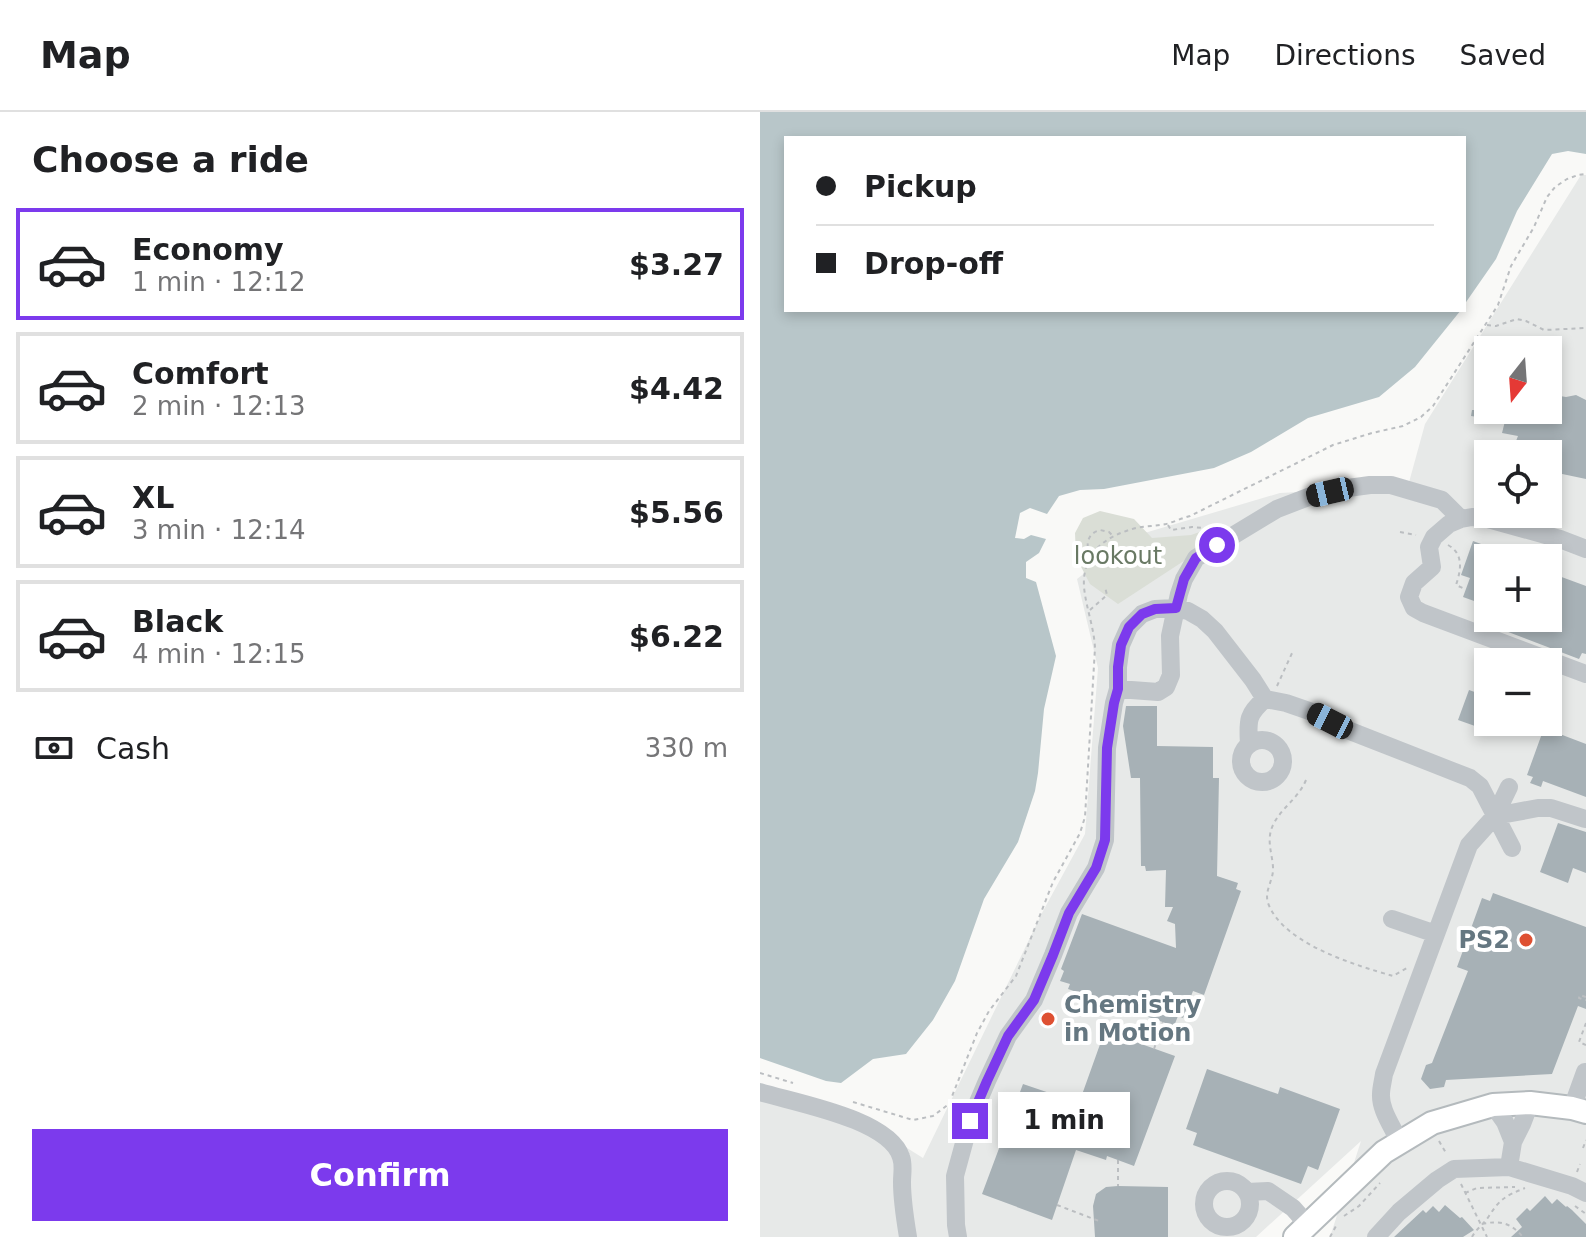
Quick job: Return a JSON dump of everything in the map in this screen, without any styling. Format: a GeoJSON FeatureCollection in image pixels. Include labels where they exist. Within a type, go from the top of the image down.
{"type":"FeatureCollection","features":[{"type":"Feature","properties":{"kind":"main road"},"geometry":{"type":"LineString","coordinates":[[1301,1231],[1384,1152],[1432,1123],[1493,1105],[1530,1103],[1579,1110]]}},
{"type":"Feature","properties":{"kind":"street"},"geometry":{"type":"LineString","coordinates":[[1118,689],[1158,692],[1166,687],[1171,675],[1170,636],[1176,608],[1184,579],[1196,558],[1277,509],[1311,496],[1370,485],[1391,485],[1446,503],[1461,519]]}},
{"type":"Feature","properties":{"kind":"street"},"geometry":{"type":"LineString","coordinates":[[1586,549],[1488,519],[1461,519],[1449,524],[1434,537],[1429,547],[1432,567],[1414,583],[1409,597],[1414,608],[1423,613],[1586,674]]}},
{"type":"Feature","properties":{"kind":"street"},"geometry":{"type":"LineString","coordinates":[[958,1237],[955,1176],[970,1121],[1008,1036],[1034,1000],[1069,913],[1096,868],[1105,840],[1107,748],[1118,689],[1121,645],[1129,627],[1142,614],[1155,609],[1188,611],[1215,631],[1253,680],[1286,703],[1315,713],[1438,773],[1470,778],[1480,786],[1512,848]]}},
{"type":"Feature","properties":{"kind":"street"},"geometry":{"type":"LineString","coordinates":[[1249,745],[1247,720],[1255,707],[1271,693]]}},
{"type":"Feature","properties":{"kind":"street"},"geometry":{"type":"LineString","coordinates":[[1400,1144],[1380,1098],[1384,1074],[1422,972],[1441,933],[1469,845],[1495,816],[1509,787]]}},
{"type":"Feature","properties":{"kind":"street"},"geometry":{"type":"LineString","coordinates":[[1495,816],[1551,808],[1585,819]]}},
{"type":"Feature","properties":{"kind":"street"},"geometry":{"type":"LineString","coordinates":[[1392,919],[1441,933]]}},
{"type":"Feature","properties":{"kind":"street"},"geometry":{"type":"LineString","coordinates":[[1579,1110],[1585,1072]]}},
{"type":"Feature","properties":{"kind":"street"},"geometry":{"type":"LineString","coordinates":[[761,1094],[857,1121],[880,1131],[895,1144],[903,1162],[903,1207],[908,1237]]}},
{"type":"Feature","properties":{"kind":"street"},"geometry":{"type":"LineString","coordinates":[[1509,1167],[1513,1142],[1530,1103]]}},
{"type":"Feature","properties":{"kind":"street"},"geometry":{"type":"LineString","coordinates":[[1493,1105],[1505,1122],[1513,1142]]}},
{"type":"Feature","properties":{"kind":"street"},"geometry":{"type":"LineString","coordinates":[[1376,1237],[1399,1212],[1454,1169],[1509,1167],[1586,1193]]}},
{"type":"Feature","properties":{"kind":"street"},"geometry":{"type":"LineString","coordinates":[[1247,1192],[1268,1191],[1293,1208],[1301,1231]]}},
{"type":"Feature","properties":{"kind":"path"},"geometry":{"type":"LineString","coordinates":[[855,1102],[913,1120],[933,1116],[949,1104],[977,1033],[989,1011],[1016,976],[1053,882],[1080,833],[1085,817],[1095,648],[1084,590],[1091,556],[1112,536],[1190,516],[1333,445],[1403,426],[1421,417],[1433,406],[1498,305],[1511,266],[1547,197],[1567,179],[1586,174]]}},
{"type":"Feature","properties":{"kind":"path"},"geometry":{"type":"LineString","coordinates":[[1486,324],[1496,326],[1520,319],[1544,330],[1586,328]]}},
{"type":"Feature","properties":{"kind":"path"},"geometry":{"type":"LineString","coordinates":[[1167,524],[1171,530],[1203,528],[1217,545]]}},
{"type":"Feature","properties":{"kind":"path"},"geometry":{"type":"LineString","coordinates":[[1091,556],[1087,542],[1091,535],[1100,530],[1112,536]]}},
{"type":"Feature","properties":{"kind":"path"},"geometry":{"type":"LineString","coordinates":[[1443,543],[1459,556],[1461,569],[1456,585],[1465,589]]}},
{"type":"Feature","properties":{"kind":"path"},"geometry":{"type":"LineString","coordinates":[[1089,611],[1107,595],[1105,587]]}},
{"type":"Feature","properties":{"kind":"path"},"geometry":{"type":"LineString","coordinates":[[1271,693],[1293,651]]}},
{"type":"Feature","properties":{"kind":"path"},"geometry":{"type":"LineString","coordinates":[[1306,780],[1298,796],[1271,829],[1269,841],[1273,874],[1267,887],[1267,901],[1277,920],[1294,936],[1354,963],[1393,976],[1409,967],[1422,972]]}},
{"type":"Feature","properties":{"kind":"path"},"geometry":{"type":"LineString","coordinates":[[1154,1049],[1163,1022]]}},
{"type":"Feature","properties":{"kind":"path"},"geometry":{"type":"LineString","coordinates":[[1586,1023],[1579,1042],[1586,1045]]}},
{"type":"Feature","properties":{"kind":"path"},"geometry":{"type":"LineString","coordinates":[[760,1073],[797,1085]]}},
{"type":"Feature","properties":{"kind":"path"},"geometry":{"type":"LineString","coordinates":[[1437,1137],[1451,1162]]}},
{"type":"Feature","properties":{"kind":"path"},"geometry":{"type":"LineString","coordinates":[[1583,1148],[1586,1140]]}},
{"type":"Feature","properties":{"kind":"path"},"geometry":{"type":"LineString","coordinates":[[1118,1160],[1118,1186]]}},
{"type":"Feature","properties":{"kind":"path"},"geometry":{"type":"LineString","coordinates":[[1472,1237],[1481,1224],[1488,1218],[1493,1208],[1505,1196],[1529,1187],[1477,1188],[1465,1193],[1481,1224],[1487,1237]]}},
{"type":"Feature","properties":{"kind":"path"},"geometry":{"type":"LineString","coordinates":[[1057,1205],[1099,1221]]}},
{"type":"Feature","properties":{"kind":"path"},"geometry":{"type":"LineString","coordinates":[[1481,1224],[1494,1221],[1506,1224],[1523,1237]]}},
{"type":"Feature","properties":{"kind":"path"},"geometry":{"type":"LineString","coordinates":[[1330,1237],[1336,1226],[1334,1223]]}},
{"type":"Feature","properties":{"kind":"shaded area"},"geometry":{"type":"Polygon","coordinates":[[[760,112],[1586,112],[1586,154],[1568,151],[1552,154],[1517,211],[1496,259],[1466,302],[1466,136],[784,136],[784,312],[1459,312],[1415,367],[1379,397],[1308,418],[1251,452],[1214,468],[1104,489],[1080,490],[1059,496],[1047,514],[1030,508],[1020,513],[1015,538],[1024,539],[1031,535],[1046,539],[1039,553],[1026,562],[1026,578],[1036,582],[1056,656],[1044,709],[1035,791],[1018,842],[984,899],[955,981],[933,1020],[906,1054],[873,1059],[841,1083],[826,1081],[760,1058],[760,112]]]}},
{"type":"Feature","properties":{"kind":"shaded area"},"geometry":{"type":"Polygon","coordinates":[[[1581,175],[1586,175],[1586,1237],[1330,1237],[1361,1141],[1256,1237],[760,1237],[760,1088],[880,1131],[923,1158],[1042,913],[1085,834],[1098,668],[1077,579],[1131,537],[1280,493],[1408,486],[1425,424],[1474,346],[1474,424],[1562,424],[1562,336],[1480,336],[1581,175]]]}},
{"type":"Feature","properties":{"kind":"green space","name":"lookout"},"geometry":{"type":"Polygon","coordinates":[[[1100,511],[1134,519],[1152,538],[1191,535],[1211,528],[1222,536],[1118,604],[1090,584],[1076,557],[1075,533],[1083,518],[1100,511]]]}},
{"type":"Feature","properties":{"kind":"building"},"geometry":{"type":"Polygon","coordinates":[[[1576,395],[1586,400],[1586,479],[1562,474],[1562,440],[1516,440],[1518,436],[1502,433],[1504,424],[1562,424],[1562,396],[1576,395]]]}},
{"type":"Feature","properties":{"kind":"building"},"geometry":{"type":"Polygon","coordinates":[[[1473,541],[1481,544],[1474,544],[1474,601],[1463,597],[1470,578],[1461,575],[1473,541]]]}},
{"type":"Feature","properties":{"kind":"building"},"geometry":{"type":"Polygon","coordinates":[[[1562,577],[1586,586],[1586,654],[1582,653],[1579,659],[1562,653],[1562,648],[1550,648],[1508,632],[1562,632],[1562,577]]]}},
{"type":"Feature","properties":{"kind":"building"},"geometry":{"type":"Polygon","coordinates":[[[1469,690],[1474,692],[1474,726],[1458,720],[1469,690]]]}},
{"type":"Feature","properties":{"kind":"building"},"geometry":{"type":"Polygon","coordinates":[[[1126,706],[1157,706],[1157,746],[1213,747],[1213,778],[1219,778],[1217,876],[1238,883],[1236,889],[1241,891],[1204,995],[1193,991],[1183,1018],[1178,1016],[1174,1026],[1068,989],[1070,984],[1060,981],[1064,971],[1061,969],[1082,914],[1176,948],[1175,924],[1167,921],[1173,907],[1165,907],[1166,870],[1146,871],[1145,866],[1141,866],[1140,778],[1131,778],[1123,726],[1126,706]]]}},
{"type":"Feature","properties":{"kind":"building"},"geometry":{"type":"Polygon","coordinates":[[[1562,735],[1586,744],[1586,797],[1543,781],[1541,787],[1530,783],[1533,777],[1527,775],[1541,736],[1562,735]]]}},
{"type":"Feature","properties":{"kind":"building"},"geometry":{"type":"Polygon","coordinates":[[[1558,823],[1586,832],[1586,873],[1573,868],[1568,883],[1540,872],[1558,823]]]}},
{"type":"Feature","properties":{"kind":"building"},"geometry":{"type":"Polygon","coordinates":[[[1493,893],[1586,927],[1586,1009],[1578,1006],[1552,1074],[1446,1080],[1444,1087],[1430,1089],[1421,1079],[1426,1065],[1432,1063],[1468,971],[1457,967],[1482,898],[1490,901],[1493,893]]]}},
{"type":"Feature","properties":{"kind":"building"},"geometry":{"type":"Polygon","coordinates":[[[1103,1036],[1124,1044],[1129,1044],[1130,1040],[1175,1056],[1134,1166],[1107,1156],[1106,1160],[1076,1150],[1052,1220],[982,1194],[1023,1084],[1079,1103],[1103,1036]]]}},
{"type":"Feature","properties":{"kind":"building"},"geometry":{"type":"Polygon","coordinates":[[[1207,1069],[1278,1094],[1280,1087],[1340,1109],[1318,1170],[1308,1166],[1301,1184],[1193,1145],[1197,1133],[1186,1129],[1207,1069]]]}},
{"type":"Feature","properties":{"kind":"building"},"geometry":{"type":"Polygon","coordinates":[[[1106,1187],[1168,1187],[1168,1237],[1095,1237],[1093,1206],[1096,1194],[1106,1187]]]}},
{"type":"Feature","properties":{"kind":"building"},"geometry":{"type":"Polygon","coordinates":[[[1545,1196],[1552,1204],[1557,1199],[1586,1224],[1586,1237],[1511,1237],[1522,1227],[1516,1219],[1527,1208],[1530,1211],[1545,1196]]]}},
{"type":"Feature","properties":{"kind":"building"},"geometry":{"type":"Polygon","coordinates":[[[1445,1205],[1474,1230],[1463,1237],[1394,1237],[1423,1210],[1426,1213],[1433,1206],[1439,1212],[1445,1205]]]}},
{"type":"Feature","properties":{"kind":"place","name":"PS2"},"geometry":{"type":"Point","coordinates":[1526,940]}},
{"type":"Feature","properties":{"kind":"place","name":"Chemistry in Motion"},"geometry":{"type":"Point","coordinates":[1048,1019]}},
{"type":"Feature","properties":{"kind":"route"},"geometry":{"type":"LineString","coordinates":[[970,1121],[1008,1036],[1034,1000],[1069,913],[1096,868],[1105,840],[1107,748],[1118,689],[1121,645],[1129,627],[1142,614],[1155,609],[1176,608],[1184,579],[1196,558],[1217,545]]}}]}
